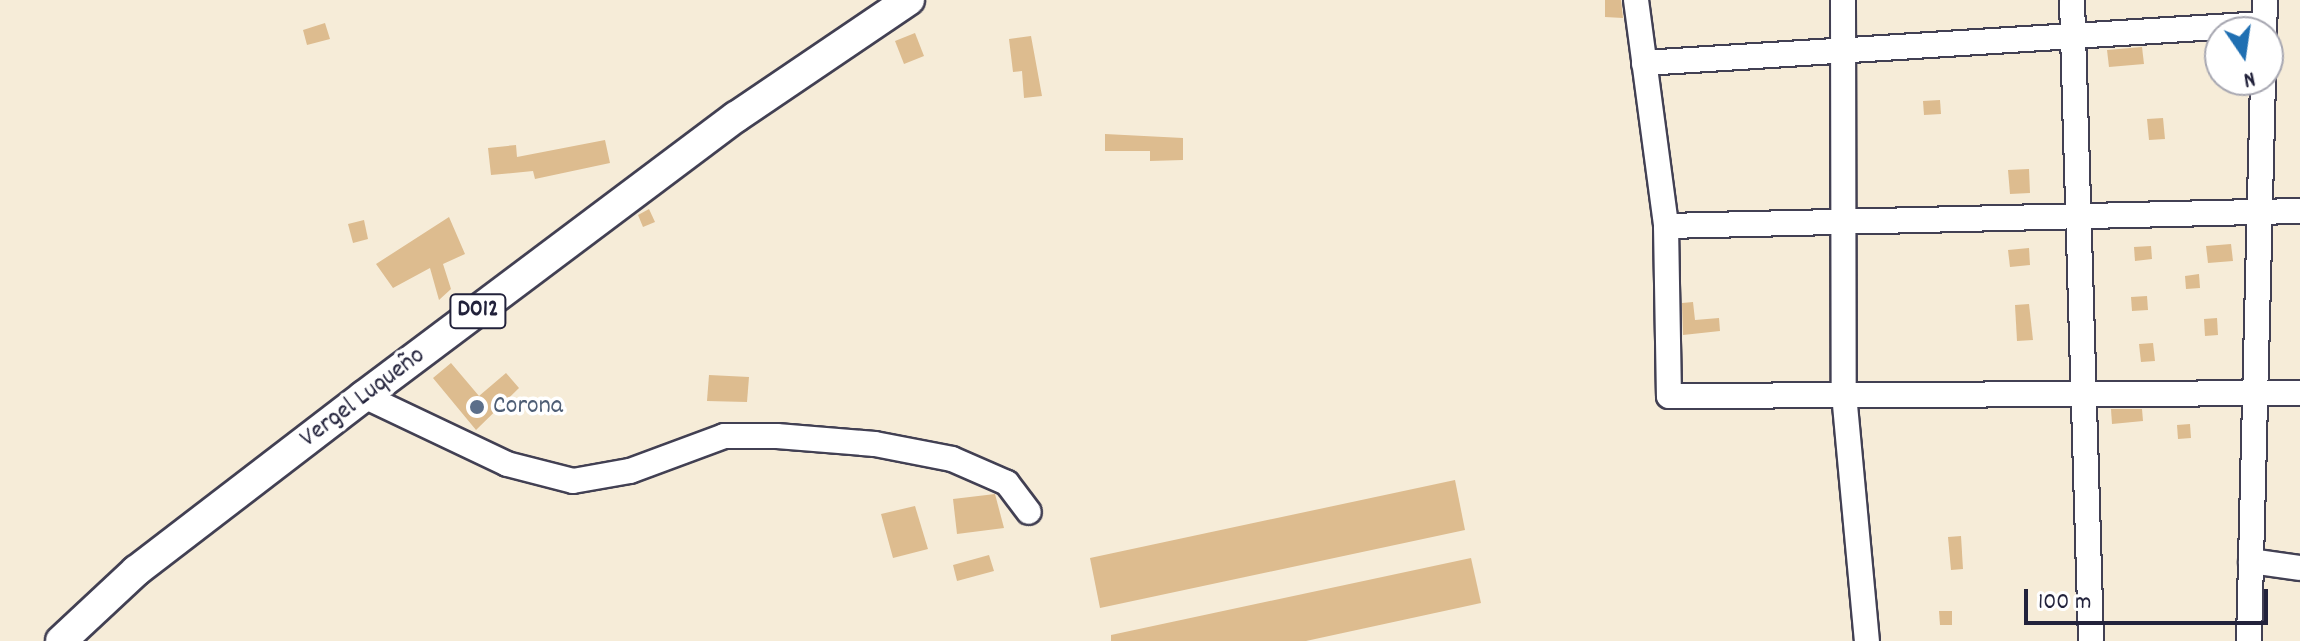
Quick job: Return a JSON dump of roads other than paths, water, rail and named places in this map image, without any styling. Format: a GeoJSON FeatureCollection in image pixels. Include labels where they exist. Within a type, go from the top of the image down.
{"type":"FeatureCollection","features":[{"type":"Feature","properties":{"kind":"main road","name":"Vergel Luqueño"},"geometry":{"type":"LineString","coordinates":[[61,641],[136,571],[364,396],[736,117],[909,0]]}},
{"type":"Feature","properties":{"kind":"lane"},"geometry":{"type":"LineString","coordinates":[[1636,0],[1666,226],[1669,396],[2300,393]]}},
{"type":"Feature","properties":{"kind":"lane"},"geometry":{"type":"LineString","coordinates":[[1843,0],[1844,394],[1867,641]]}},
{"type":"Feature","properties":{"kind":"lane"},"geometry":{"type":"LineString","coordinates":[[2072,0],[2091,641]]}},
{"type":"Feature","properties":{"kind":"lane"},"geometry":{"type":"LineString","coordinates":[[1644,63],[2074,36],[2204,24]]}},
{"type":"Feature","properties":{"kind":"lane"},"geometry":{"type":"LineString","coordinates":[[2249,641],[2258,391],[2263,96]]}},
{"type":"Feature","properties":{"kind":"lane"},"geometry":{"type":"LineString","coordinates":[[1666,226],[2300,211]]}},
{"type":"Feature","properties":{"kind":"lane"},"geometry":{"type":"LineString","coordinates":[[364,396],[507,464],[573,481],[630,471],[724,436],[777,436],[875,444],[952,459],[1007,483],[1029,512]]}},
{"type":"Feature","properties":{"kind":"lane"},"geometry":{"type":"LineString","coordinates":[[2251,561],[2300,568]]}},
{"type":"Feature","properties":{"kind":"place","name":"Corona"},"geometry":{"type":"Point","coordinates":[477,407]}}]}
